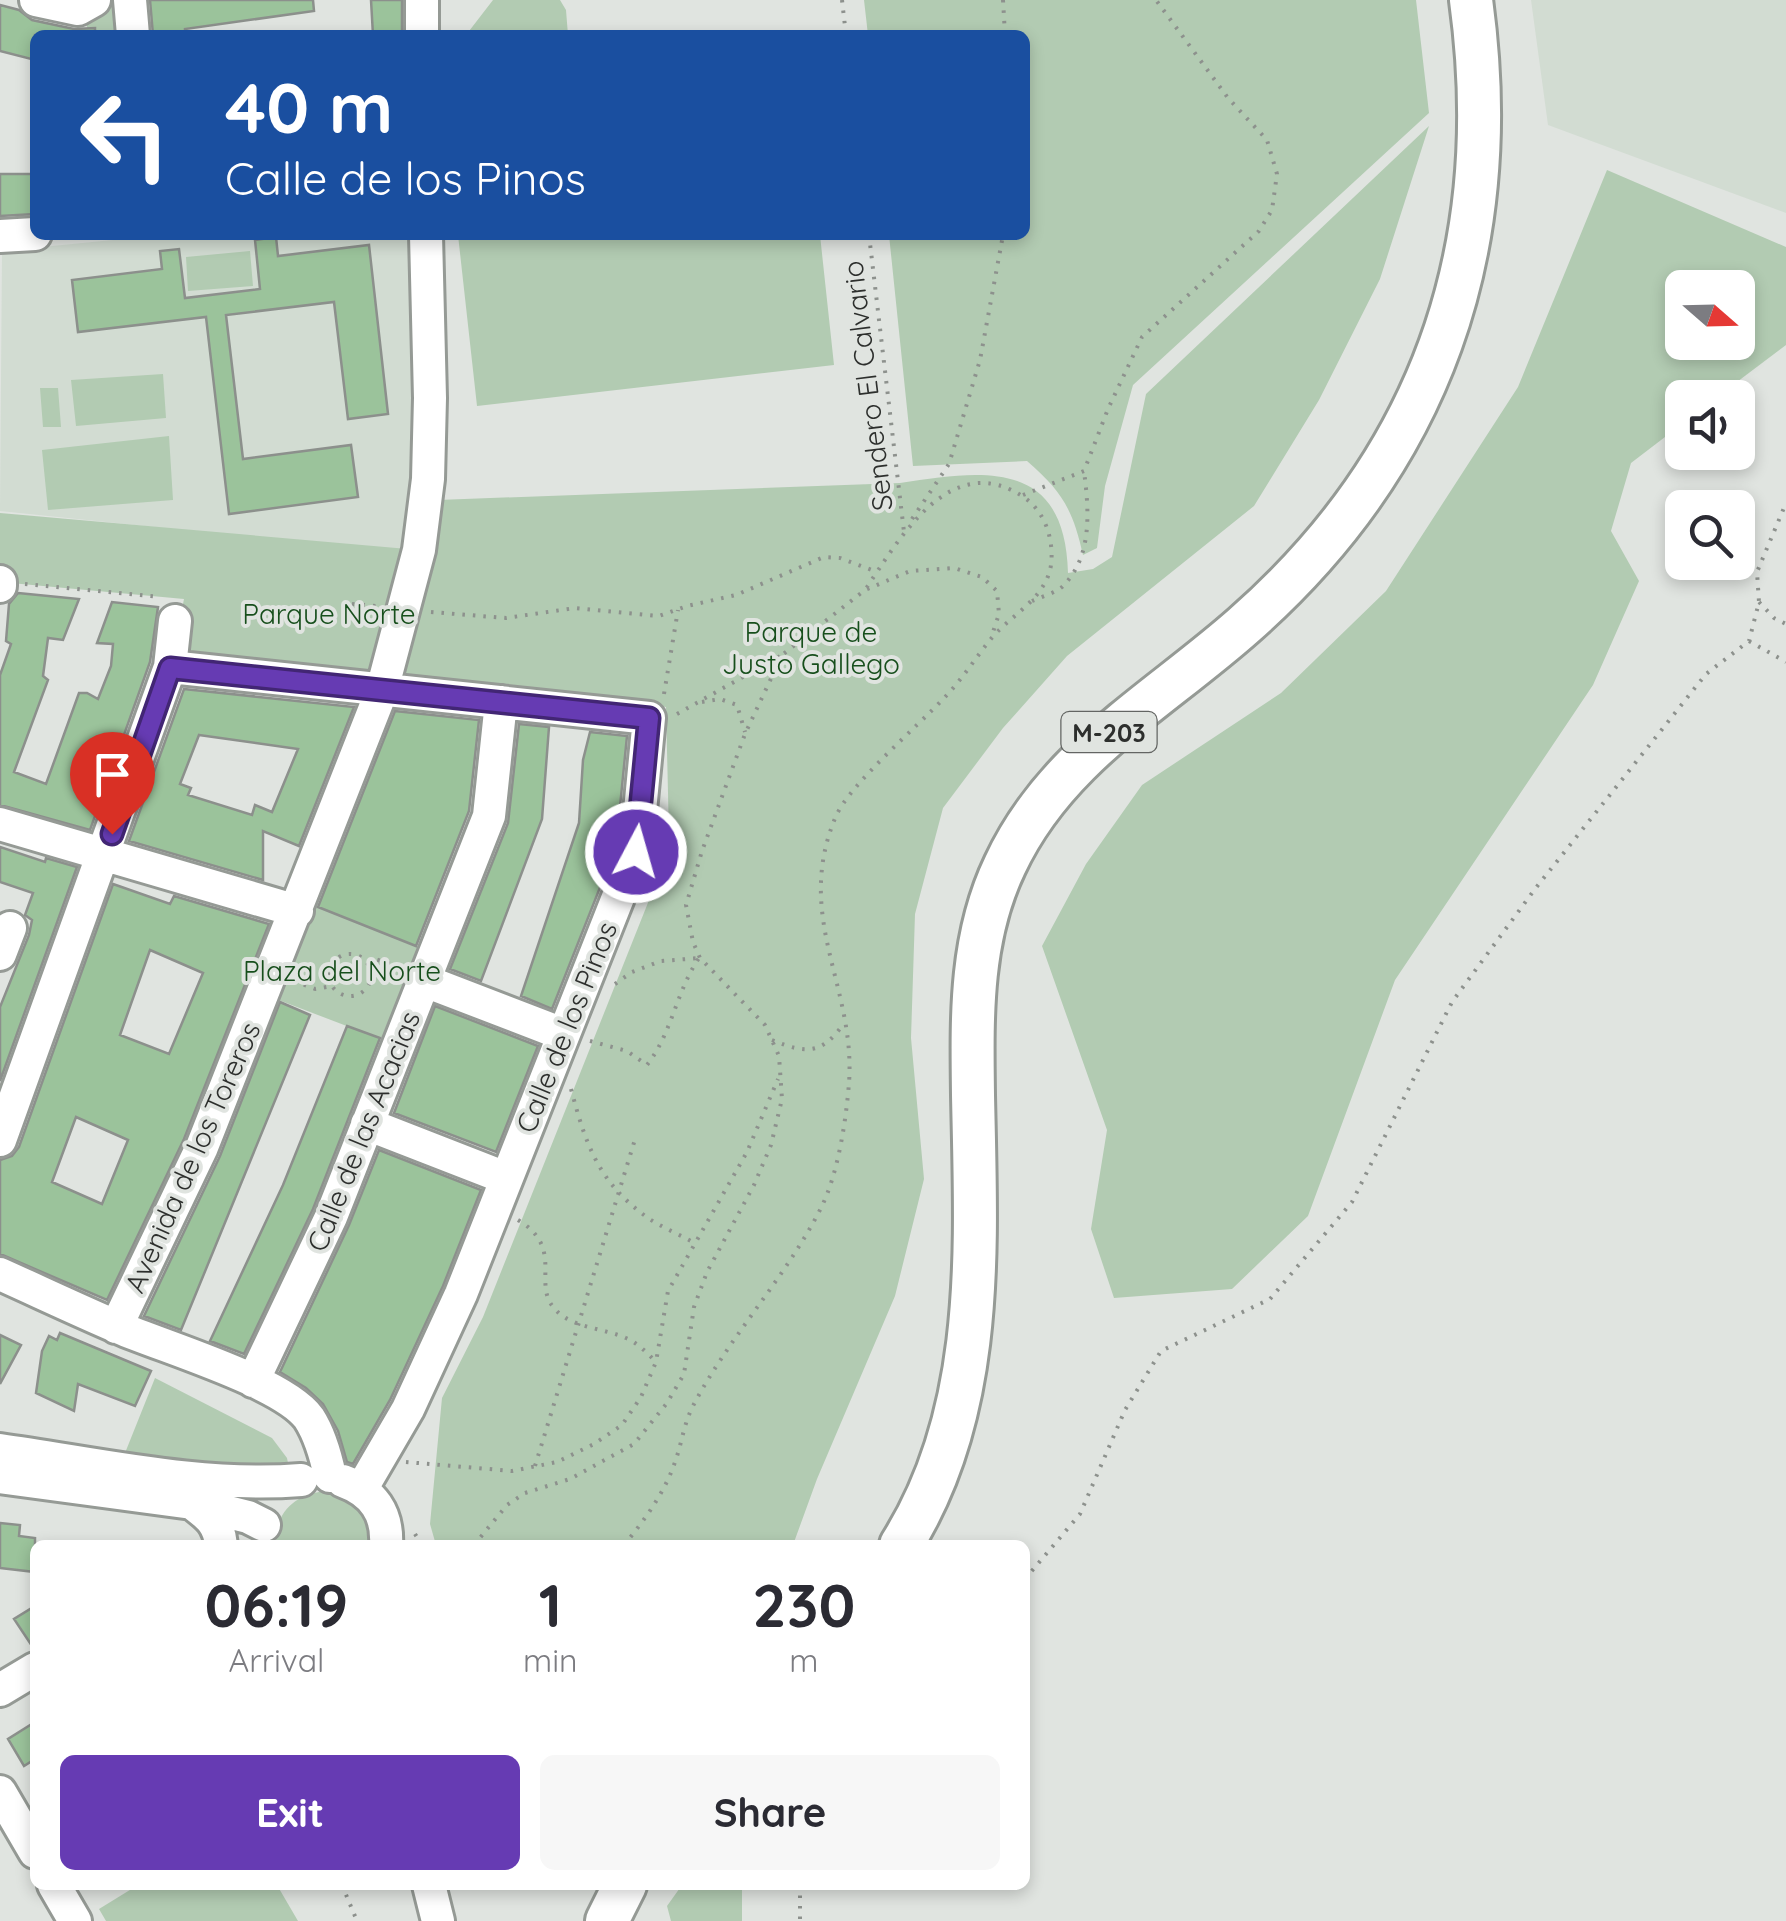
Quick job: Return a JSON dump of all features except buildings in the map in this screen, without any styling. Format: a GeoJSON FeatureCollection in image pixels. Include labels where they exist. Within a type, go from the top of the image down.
{"type":"FeatureCollection","features":[{"type":"Feature","properties":{"kind":"main road","name":"M-203"},"geometry":{"type":"LineString","coordinates":[[903,1540],[939,1464],[958,1408],[970,1335],[975,1233],[972,1004],[980,939],[990,899],[1042,802],[1070,770],[1095,744],[1242,627],[1296,576],[1350,514],[1403,434],[1442,348],[1465,259],[1478,151],[1478,49],[1471,0]]}},
{"type":"Feature","properties":{"kind":"main road"},"geometry":{"type":"LineString","coordinates":[[606,1921],[623,1890]]}},
{"type":"Feature","properties":{"kind":"main road"},"geometry":{"type":"LineString","coordinates":[[633,1921],[646,1890]]}},
{"type":"Feature","properties":{"kind":"street"},"geometry":{"type":"LineString","coordinates":[[36,0],[84,15]]}},
{"type":"Feature","properties":{"kind":"street"},"geometry":{"type":"LineString","coordinates":[[130,0],[133,30]]}},
{"type":"Feature","properties":{"kind":"street"},"geometry":{"type":"LineString","coordinates":[[422,0],[422,30]]}},
{"type":"Feature","properties":{"kind":"street"},"geometry":{"type":"LineString","coordinates":[[0,236],[30,234]]}},
{"type":"Feature","properties":{"kind":"street","name":"Avenida de los Toreros"},"geometry":{"type":"LineString","coordinates":[[116,1326],[202,1147],[382,690],[420,550],[428,479],[426,240]]}},
{"type":"Feature","properties":{"kind":"street"},"geometry":{"type":"LineString","coordinates":[[0,1140],[170,668],[171,610]]}},
{"type":"Feature","properties":{"kind":"street","name":"Calle de los Pinos"},"geometry":{"type":"LineString","coordinates":[[170,668],[649,718],[636,852],[569,1036],[506,1178],[461,1294],[415,1392],[362,1488]]}},
{"type":"Feature","properties":{"kind":"street","name":"Calle de las Acacias"},"geometry":{"type":"LineString","coordinates":[[253,1381],[330,1216],[489,816],[502,702]]}},
{"type":"Feature","properties":{"kind":"street"},"geometry":{"type":"LineString","coordinates":[[0,824],[297,910]]}},
{"type":"Feature","properties":{"kind":"street"},"geometry":{"type":"LineString","coordinates":[[424,981],[569,1036]]}},
{"type":"Feature","properties":{"kind":"street"},"geometry":{"type":"LineString","coordinates":[[367,1124],[506,1178]]}},
{"type":"Feature","properties":{"kind":"street"},"geometry":{"type":"LineString","coordinates":[[0,1274],[253,1381],[293,1403],[308,1418],[325,1452],[316,1478],[280,1493],[269,1508],[260,1540]]}},
{"type":"Feature","properties":{"kind":"street"},"geometry":{"type":"LineString","coordinates":[[0,1450],[196,1479],[316,1478],[362,1488],[381,1509],[397,1537]]}},
{"type":"Feature","properties":{"kind":"street"},"geometry":{"type":"LineString","coordinates":[[0,1476],[192,1503],[248,1517],[260,1540]]}},
{"type":"Feature","properties":{"kind":"street"},"geometry":{"type":"LineString","coordinates":[[192,1503],[213,1520],[220,1540]]}},
{"type":"Feature","properties":{"kind":"street"},"geometry":{"type":"LineString","coordinates":[[0,1690],[30,1672]]}},
{"type":"Feature","properties":{"kind":"street"},"geometry":{"type":"LineString","coordinates":[[0,1792],[30,1843]]}},
{"type":"Feature","properties":{"kind":"street"},"geometry":{"type":"LineString","coordinates":[[56,1890],[68,1919]]}},
{"type":"Feature","properties":{"kind":"street"},"geometry":{"type":"LineString","coordinates":[[429,1890],[438,1921]]}},
{"type":"Feature","properties":{"kind":"path"},"geometry":{"type":"LineString","coordinates":[[842,0],[845,30]]}},
{"type":"Feature","properties":{"kind":"path"},"geometry":{"type":"LineString","coordinates":[[1004,0],[1005,30]]}},
{"type":"Feature","properties":{"kind":"path"},"geometry":{"type":"LineString","coordinates":[[1030,602],[1061,588],[1083,555],[1089,510],[1084,471],[1142,337],[1259,231],[1272,210],[1277,174],[1267,140],[1228,98],[1156,0]]}},
{"type":"Feature","properties":{"kind":"path","name":"Sendero El Calvario"},"geometry":{"type":"LineString","coordinates":[[870,240],[904,532]]}},
{"type":"Feature","properties":{"kind":"path"},"geometry":{"type":"LineString","coordinates":[[866,590],[949,464],[980,360],[1002,240]]}},
{"type":"Feature","properties":{"kind":"path"},"geometry":{"type":"LineString","coordinates":[[1021,496],[1084,471]]}},
{"type":"Feature","properties":{"kind":"path"},"geometry":{"type":"LineString","coordinates":[[628,1540],[644,1521],[674,1467],[692,1406],[822,1206],[842,1140],[849,1081],[844,1022],[820,914],[821,854],[838,810],[944,699],[990,640],[1046,581],[1052,541],[1044,520],[1021,496],[990,484],[967,483],[945,494],[904,532]]}},
{"type":"Feature","properties":{"kind":"path"},"geometry":{"type":"LineString","coordinates":[[1030,1573],[1080,1514],[1125,1410],[1161,1351],[1270,1300],[1340,1217],[1352,1202],[1452,1002],[1535,889],[1700,682],[1749,641],[1759,602],[1757,572],[1786,504]]}},
{"type":"Feature","properties":{"kind":"path"},"geometry":{"type":"LineString","coordinates":[[417,610],[506,618],[575,608],[660,616],[736,595],[824,558],[840,558],[878,572]]}},
{"type":"Feature","properties":{"kind":"path"},"geometry":{"type":"LineString","coordinates":[[663,722],[782,655],[866,590],[910,572],[954,568],[982,577],[998,592],[999,614],[990,640]]}},
{"type":"Feature","properties":{"kind":"path"},"geometry":{"type":"LineString","coordinates":[[0,584],[171,610]]}},
{"type":"Feature","properties":{"kind":"path"},"geometry":{"type":"LineString","coordinates":[[1759,602],[1786,624]]}},
{"type":"Feature","properties":{"kind":"path"},"geometry":{"type":"LineString","coordinates":[[662,710],[678,610]]}},
{"type":"Feature","properties":{"kind":"path"},"geometry":{"type":"LineString","coordinates":[[1749,641],[1786,662]]}},
{"type":"Feature","properties":{"kind":"path"},"geometry":{"type":"LineString","coordinates":[[478,1540],[507,1504],[525,1492],[570,1480],[634,1444],[667,1403],[684,1374],[694,1306],[707,1272],[771,1146],[782,1100],[779,1056],[765,1025],[700,958],[692,942],[686,905],[745,734],[782,655]]}},
{"type":"Feature","properties":{"kind":"path"},"geometry":{"type":"LineString","coordinates":[[697,702],[720,699],[738,704],[745,734]]}},
{"type":"Feature","properties":{"kind":"path"},"geometry":{"type":"LineString","coordinates":[[342,955],[356,955],[368,963],[370,982],[362,993],[342,994],[332,986],[329,972],[342,955]]}},
{"type":"Feature","properties":{"kind":"path"},"geometry":{"type":"LineString","coordinates":[[569,1036],[627,1051],[646,1066],[664,1043],[674,1004],[700,958]]}},
{"type":"Feature","properties":{"kind":"path"},"geometry":{"type":"LineString","coordinates":[[604,992],[646,967],[700,958]]}},
{"type":"Feature","properties":{"kind":"path"},"geometry":{"type":"LineString","coordinates":[[772,1040],[803,1050],[818,1049],[832,1041],[844,1022]]}},
{"type":"Feature","properties":{"kind":"path"},"geometry":{"type":"LineString","coordinates":[[394,1460],[512,1471],[557,1462],[594,1444],[622,1424],[642,1397],[656,1362],[668,1291],[747,1152],[780,1074]]}},
{"type":"Feature","properties":{"kind":"path"},"geometry":{"type":"LineString","coordinates":[[569,1082],[590,1154],[602,1176],[648,1218],[696,1244]]}},
{"type":"Feature","properties":{"kind":"path"},"geometry":{"type":"LineString","coordinates":[[534,1466],[636,1136]]}},
{"type":"Feature","properties":{"kind":"path"},"geometry":{"type":"LineString","coordinates":[[516,1219],[528,1226],[543,1244],[548,1268],[546,1293],[558,1313],[624,1337],[656,1362]]}},
{"type":"Feature","properties":{"kind":"path"},"geometry":{"type":"LineString","coordinates":[[344,1890],[357,1921]]}},
{"type":"Feature","properties":{"kind":"path"},"geometry":{"type":"LineString","coordinates":[[800,1890],[800,1921]]}},
{"type":"Feature","properties":{"kind":"shaded area"},"geometry":{"type":"Polygon","coordinates":[[[1531,0],[1786,0],[1786,213],[1548,125],[1531,0]]]}},
{"type":"Feature","properties":{"kind":"shaded area"},"geometry":{"type":"Polygon","coordinates":[[[113,240],[414,240],[418,428],[405,553],[0,511],[2,251],[113,240]]]}},
{"type":"Feature","properties":{"kind":"green space"},"geometry":{"type":"Polygon","coordinates":[[[109,0],[124,0],[127,30],[87,30],[85,12],[109,0]]]}},
{"type":"Feature","properties":{"kind":"green space"},"geometry":{"type":"Polygon","coordinates":[[[493,0],[560,0],[566,10],[568,30],[470,30],[493,0]]]}},
{"type":"Feature","properties":{"kind":"green space"},"geometry":{"type":"Polygon","coordinates":[[[864,0],[1416,0],[1429,113],[1133,385],[1105,486],[1097,548],[1083,555],[1064,502],[1027,461],[913,466],[890,240],[1030,240],[1030,30],[867,30],[864,0]]]}},
{"type":"Feature","properties":{"kind":"green space","name":"Parque de Justo Gallego"},"geometry":{"type":"Polygon","coordinates":[[[1429,126],[1380,279],[1319,400],[1254,506],[1067,656],[1003,728],[943,808],[915,914],[911,1038],[924,1179],[895,1296],[795,1540],[435,1540],[430,1524],[442,1398],[483,1317],[663,865],[669,836],[666,707],[400,677],[438,500],[900,483],[963,475],[991,476],[1016,480],[1036,491],[1053,509],[1063,536],[1068,573],[1093,569],[1112,557],[1146,394],[1429,126]]]}},
{"type":"Feature","properties":{"kind":"green space"},"geometry":{"type":"Polygon","coordinates":[[[1607,170],[1786,247],[1786,345],[1740,380],[1665,380],[1665,437],[1631,463],[1611,531],[1639,581],[1593,685],[1395,980],[1308,1216],[1232,1289],[1114,1298],[1091,1229],[1107,1130],[1042,946],[1086,864],[1142,785],[1281,693],[1386,591],[1518,387],[1607,170]]]}},
{"type":"Feature","properties":{"kind":"green space"},"geometry":{"type":"Polygon","coordinates":[[[459,240],[821,240],[834,365],[477,406],[459,240]]]}},
{"type":"Feature","properties":{"kind":"green space"},"geometry":{"type":"Polygon","coordinates":[[[250,251],[253,286],[188,291],[186,257],[250,251]]]}},
{"type":"Feature","properties":{"kind":"green space"},"geometry":{"type":"Polygon","coordinates":[[[163,374],[166,418],[76,426],[71,380],[163,374]]]}},
{"type":"Feature","properties":{"kind":"green space"},"geometry":{"type":"Polygon","coordinates":[[[40,388],[58,388],[61,427],[43,427],[40,388]]]}},
{"type":"Feature","properties":{"kind":"green space"},"geometry":{"type":"Polygon","coordinates":[[[169,436],[173,500],[48,510],[42,450],[169,436]]]}},
{"type":"Feature","properties":{"kind":"green space","name":"Parque Norte"},"geometry":{"type":"Polygon","coordinates":[[[0,513],[419,550],[382,690],[170,667],[184,599],[0,582],[0,513]]]}},
{"type":"Feature","properties":{"kind":"green space","name":"Plaza del Norte"},"geometry":{"type":"Polygon","coordinates":[[[312,905],[422,948],[386,1041],[276,999],[312,905]]]}},
{"type":"Feature","properties":{"kind":"green space"},"geometry":{"type":"Polygon","coordinates":[[[155,1378],[272,1438],[287,1458],[290,1473],[123,1458],[155,1378]]]}},
{"type":"Feature","properties":{"kind":"green space"},"geometry":{"type":"Polygon","coordinates":[[[328,1491],[354,1504],[364,1517],[369,1540],[276,1540],[279,1523],[289,1506],[328,1491]]]}},
{"type":"Feature","properties":{"kind":"green space"},"geometry":{"type":"Polygon","coordinates":[[[130,1890],[280,1890],[298,1921],[106,1921],[99,1909],[130,1890]]]}},
{"type":"Feature","properties":{"kind":"green space"},"geometry":{"type":"Polygon","coordinates":[[[678,1890],[742,1890],[742,1921],[671,1921],[667,1906],[678,1890]]]}},
{"type":"Feature","properties":{"kind":"route"},"geometry":{"type":"LineString","coordinates":[[112,834],[170,668],[649,718],[636,852]]}}]}
